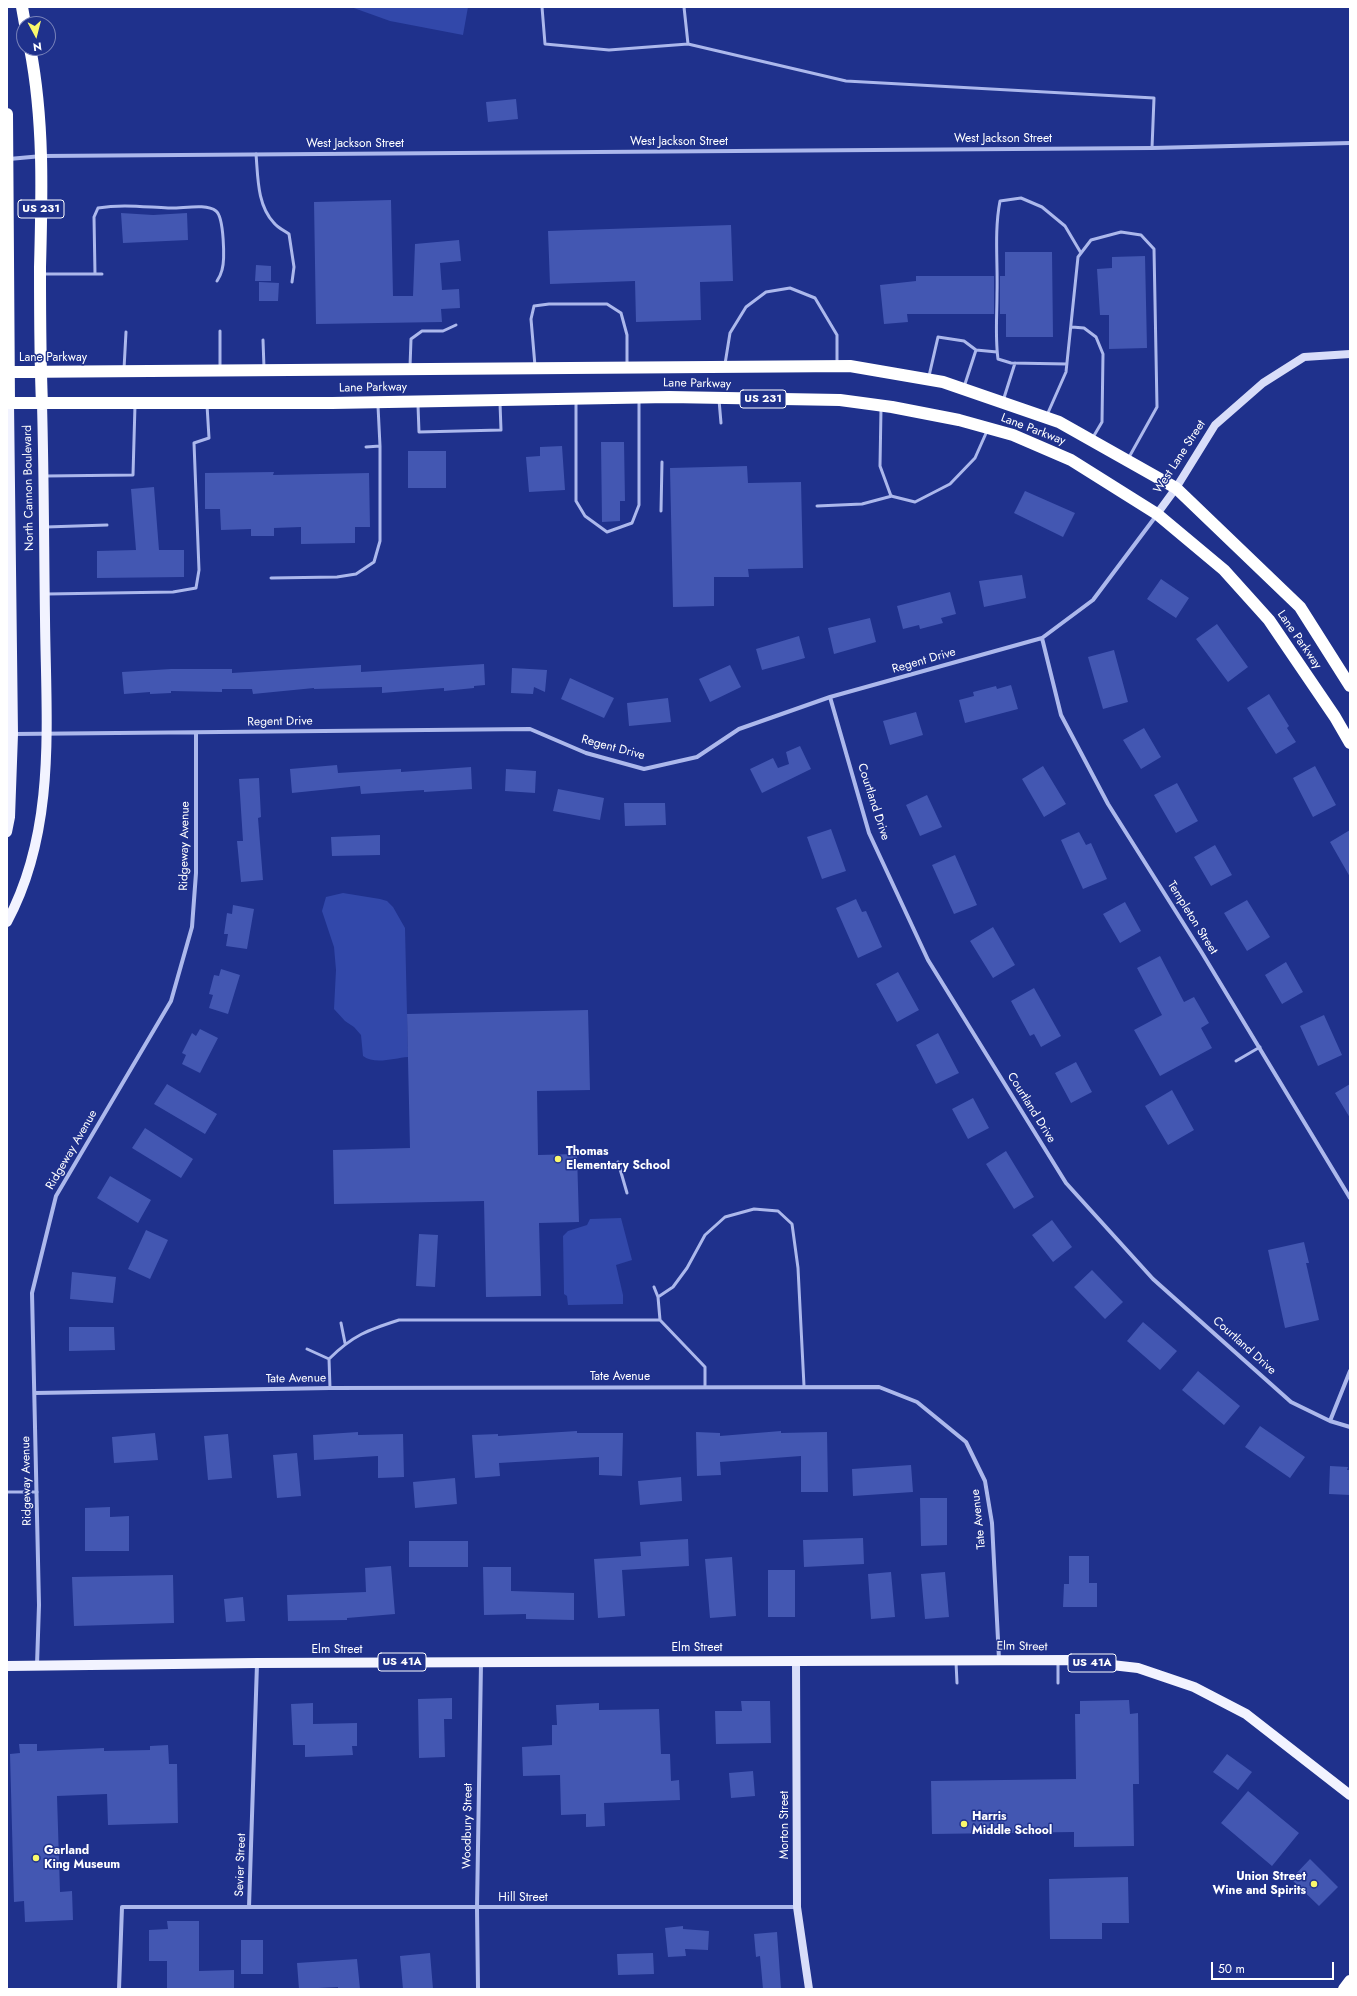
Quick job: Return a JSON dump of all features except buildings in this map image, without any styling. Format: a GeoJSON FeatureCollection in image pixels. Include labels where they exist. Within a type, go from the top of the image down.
{"type":"FeatureCollection","features":[{"type":"Feature","properties":{"kind":"highway","name":"North Cannon Boulevard"},"geometry":{"type":"LineString","coordinates":[[32,56],[36,76],[42,156],[40,274],[42,404]]}},
{"type":"Feature","properties":{"kind":"highway","name":"North Cannon Boulevard"},"geometry":{"type":"LineString","coordinates":[[7,114],[8,403]]}},
{"type":"Feature","properties":{"kind":"highway","name":"Lane Parkway"},"geometry":{"type":"LineString","coordinates":[[8,372],[850,366],[943,382],[1059,422],[1176,488],[1300,607],[1350,686]]}},
{"type":"Feature","properties":{"kind":"highway","name":"Lane Parkway"},"geometry":{"type":"LineString","coordinates":[[8,403],[135,404],[639,398],[840,400],[959,420],[1013,435],[1071,460],[1157,514],[1224,570],[1269,620],[1350,743]]}},
{"type":"Feature","properties":{"kind":"highway"},"geometry":{"type":"LineString","coordinates":[[1344,1989],[1350,1981]]}},
{"type":"Feature","properties":{"kind":"main road","name":"North Cannon Boulevard"},"geometry":{"type":"LineString","coordinates":[[7,832],[10,817],[9,799],[13,734],[8,490],[8,403]]}},
{"type":"Feature","properties":{"kind":"main road","name":"North Cannon Boulevard"},"geometry":{"type":"LineString","coordinates":[[7,922],[19,899],[30,872],[46,784],[42,404]]}},
{"type":"Feature","properties":{"kind":"main road","name":"Elm Street"},"geometry":{"type":"LineString","coordinates":[[7,1666],[257,1663],[999,1659],[1058,1660],[1138,1668],[1194,1688],[1246,1714],[1350,1795]]}},
{"type":"Feature","properties":{"kind":"street","name":"West Jackson Street"},"geometry":{"type":"LineString","coordinates":[[8,151],[42,156],[1152,148],[1350,143]]}},
{"type":"Feature","properties":{"kind":"street","name":"West Lane Street"},"geometry":{"type":"LineString","coordinates":[[1157,514],[1176,488],[1215,425],[1262,383],[1304,357],[1350,354]]}},
{"type":"Feature","properties":{"kind":"street","name":"Regent Drive"},"geometry":{"type":"LineString","coordinates":[[13,734],[530,729],[586,753],[644,769],[697,757],[739,728],[830,698],[1042,638],[1093,600],[1157,514]]}},
{"type":"Feature","properties":{"kind":"street","name":"Templeton Street"},"geometry":{"type":"LineString","coordinates":[[1042,638],[1062,715],[1108,804],[1260,1047],[1350,1198]]}},
{"type":"Feature","properties":{"kind":"street","name":"Courtland Drive"},"geometry":{"type":"LineString","coordinates":[[830,698],[869,833],[928,960],[1066,1183],[1153,1279],[1291,1402],[1330,1421],[1350,1427]]}},
{"type":"Feature","properties":{"kind":"street","name":"Ridgeway Avenue"},"geometry":{"type":"LineString","coordinates":[[37,1666],[39,1604],[32,1293],[56,1196],[171,1002],[192,927],[196,873],[196,733]]}},
{"type":"Feature","properties":{"kind":"street"},"geometry":{"type":"LineString","coordinates":[[1330,1421],[1350,1371]]}},
{"type":"Feature","properties":{"kind":"street","name":"Tate Avenue"},"geometry":{"type":"LineString","coordinates":[[35,1393],[330,1388],[878,1387],[917,1402],[966,1442],[985,1481],[992,1523],[999,1659]]}},
{"type":"Feature","properties":{"kind":"street","name":"Morton Street"},"geometry":{"type":"LineString","coordinates":[[796,1661],[798,1907],[809,1989]]}},
{"type":"Feature","properties":{"kind":"street","name":"Woodbury Street"},"geometry":{"type":"LineString","coordinates":[[478,1989],[477,1908],[481,1662]]}},
{"type":"Feature","properties":{"kind":"street","name":"Sevier Street"},"geometry":{"type":"LineString","coordinates":[[119,1989],[122,1908],[249,1907],[257,1663]]}},
{"type":"Feature","properties":{"kind":"street","name":"Hill Street"},"geometry":{"type":"LineString","coordinates":[[249,1907],[798,1907]]}},
{"type":"Feature","properties":{"kind":"lane"},"geometry":{"type":"LineString","coordinates":[[542,7],[544,44],[609,50],[688,44],[846,81],[1154,98],[1152,148]]}},
{"type":"Feature","properties":{"kind":"lane"},"geometry":{"type":"LineString","coordinates":[[684,7],[688,44]]}},
{"type":"Feature","properties":{"kind":"lane"},"geometry":{"type":"LineString","coordinates":[[256,154],[259,188],[263,208],[274,224],[289,234],[294,267],[292,282]]}},
{"type":"Feature","properties":{"kind":"lane"},"geometry":{"type":"LineString","coordinates":[[1067,364],[1015,363],[998,359],[996,221],[1000,201],[1021,198],[1042,208],[1064,226],[1081,253]]}},
{"type":"Feature","properties":{"kind":"lane"},"geometry":{"type":"LineString","coordinates":[[95,274],[94,217],[98,208],[113,205],[139,205],[169,208],[208,207],[217,211],[222,220],[222,270],[217,281]]}},
{"type":"Feature","properties":{"kind":"lane"},"geometry":{"type":"LineString","coordinates":[[1046,417],[1066,372],[1072,327],[1078,257],[1091,240],[1120,232],[1141,235],[1154,249],[1157,407],[1128,461]]}},
{"type":"Feature","properties":{"kind":"lane"},"geometry":{"type":"LineString","coordinates":[[40,274],[102,274]]}},
{"type":"Feature","properties":{"kind":"lane"},"geometry":{"type":"LineString","coordinates":[[725,367],[730,333],[746,307],[766,292],[790,288],[816,298],[837,335],[837,366]]}},
{"type":"Feature","properties":{"kind":"lane"},"geometry":{"type":"LineString","coordinates":[[536,368],[531,319],[534,306],[549,304],[607,304],[621,313],[627,335],[627,368]]}},
{"type":"Feature","properties":{"kind":"lane"},"geometry":{"type":"LineString","coordinates":[[410,369],[411,339],[422,331],[443,331],[456,326]]}},
{"type":"Feature","properties":{"kind":"lane"},"geometry":{"type":"LineString","coordinates":[[1072,327],[1084,328],[1096,337],[1103,354],[1102,422],[1092,440]]}},
{"type":"Feature","properties":{"kind":"lane"},"geometry":{"type":"LineString","coordinates":[[220,331],[220,370]]}},
{"type":"Feature","properties":{"kind":"lane"},"geometry":{"type":"LineString","coordinates":[[124,371],[126,332]]}},
{"type":"Feature","properties":{"kind":"lane"},"geometry":{"type":"LineString","coordinates":[[928,379],[938,337],[964,341],[976,350],[997,352]]}},
{"type":"Feature","properties":{"kind":"lane"},"geometry":{"type":"LineString","coordinates":[[263,340],[264,370]]}},
{"type":"Feature","properties":{"kind":"lane"},"geometry":{"type":"LineString","coordinates":[[963,389],[976,350]]}},
{"type":"Feature","properties":{"kind":"lane"},"geometry":{"type":"LineString","coordinates":[[1003,402],[1015,363]]}},
{"type":"Feature","properties":{"kind":"lane"},"geometry":{"type":"LineString","coordinates":[[576,399],[576,501],[585,516],[607,532],[632,523],[639,505],[639,398]]}},
{"type":"Feature","properties":{"kind":"lane"},"geometry":{"type":"LineString","coordinates":[[719,398],[721,423]]}},
{"type":"Feature","properties":{"kind":"lane"},"geometry":{"type":"LineString","coordinates":[[418,401],[419,432],[501,430],[500,400]]}},
{"type":"Feature","properties":{"kind":"lane"},"geometry":{"type":"LineString","coordinates":[[272,578],[337,577],[356,574],[374,562],[380,541],[380,446],[377,402]]}},
{"type":"Feature","properties":{"kind":"lane"},"geometry":{"type":"LineString","coordinates":[[44,594],[173,592],[196,588],[199,570],[194,443],[209,438],[207,403]]}},
{"type":"Feature","properties":{"kind":"lane"},"geometry":{"type":"LineString","coordinates":[[43,476],[133,475],[135,404]]}},
{"type":"Feature","properties":{"kind":"lane"},"geometry":{"type":"LineString","coordinates":[[882,406],[880,466],[892,496]]}},
{"type":"Feature","properties":{"kind":"lane"},"geometry":{"type":"LineString","coordinates":[[817,506],[862,504],[892,496],[915,502],[950,484],[975,458],[988,428]]}},
{"type":"Feature","properties":{"kind":"lane"},"geometry":{"type":"LineString","coordinates":[[366,447],[380,446]]}},
{"type":"Feature","properties":{"kind":"lane"},"geometry":{"type":"LineString","coordinates":[[661,511],[662,462]]}},
{"type":"Feature","properties":{"kind":"lane"},"geometry":{"type":"LineString","coordinates":[[44,527],[107,525]]}},
{"type":"Feature","properties":{"kind":"lane"},"geometry":{"type":"LineString","coordinates":[[1236,1061],[1260,1047]]}},
{"type":"Feature","properties":{"kind":"lane"},"geometry":{"type":"LineString","coordinates":[[618,1162],[627,1193]]}},
{"type":"Feature","properties":{"kind":"lane"},"geometry":{"type":"LineString","coordinates":[[658,1297],[673,1287],[687,1268],[705,1235],[725,1217],[754,1209],[778,1211],[792,1224],[798,1268],[804,1386]]}},
{"type":"Feature","properties":{"kind":"lane"},"geometry":{"type":"LineString","coordinates":[[654,1287],[658,1297],[660,1320],[704,1367],[705,1387]]}},
{"type":"Feature","properties":{"kind":"lane"},"geometry":{"type":"LineString","coordinates":[[330,1388],[329,1359],[345,1343],[366,1331],[399,1320],[660,1320]]}},
{"type":"Feature","properties":{"kind":"lane"},"geometry":{"type":"LineString","coordinates":[[341,1323],[345,1343]]}},
{"type":"Feature","properties":{"kind":"lane"},"geometry":{"type":"LineString","coordinates":[[307,1349],[329,1359]]}},
{"type":"Feature","properties":{"kind":"lane"},"geometry":{"type":"LineString","coordinates":[[7,1492],[37,1492]]}},
{"type":"Feature","properties":{"kind":"lane"},"geometry":{"type":"LineString","coordinates":[[956,1660],[957,1683]]}},
{"type":"Feature","properties":{"kind":"lane"},"geometry":{"type":"LineString","coordinates":[[1058,1660],[1058,1683]]}},
{"type":"Feature","properties":{"kind":"shaded area"},"geometry":{"type":"Polygon","coordinates":[[[351,7],[468,7],[463,35],[390,21],[351,7]]]}},
{"type":"Feature","properties":{"kind":"shaded area"},"geometry":{"type":"Polygon","coordinates":[[[343,893],[387,901],[393,907],[405,928],[408,1057],[379,1061],[368,1059],[363,1056],[361,1035],[334,1009],[336,970],[334,947],[322,911],[326,897],[343,893]]]}},
{"type":"Feature","properties":{"kind":"shaded area"},"geometry":{"type":"Polygon","coordinates":[[[621,1218],[632,1260],[616,1265],[623,1295],[623,1304],[568,1305],[567,1296],[564,1294],[563,1236],[568,1231],[587,1225],[590,1219],[621,1218]]]}},
{"type":"Feature","properties":{"kind":"place","name":"Thomas Elementary School"},"geometry":{"type":"Point","coordinates":[558,1159]}},
{"type":"Feature","properties":{"kind":"place","name":"Harris Middle School"},"geometry":{"type":"Point","coordinates":[964,1824]}},
{"type":"Feature","properties":{"kind":"place","name":"Garland King Museum"},"geometry":{"type":"Point","coordinates":[36,1858]}},
{"type":"Feature","properties":{"kind":"place","name":"Union Street Wine and Spirits"},"geometry":{"type":"Point","coordinates":[1314,1884]}}]}
